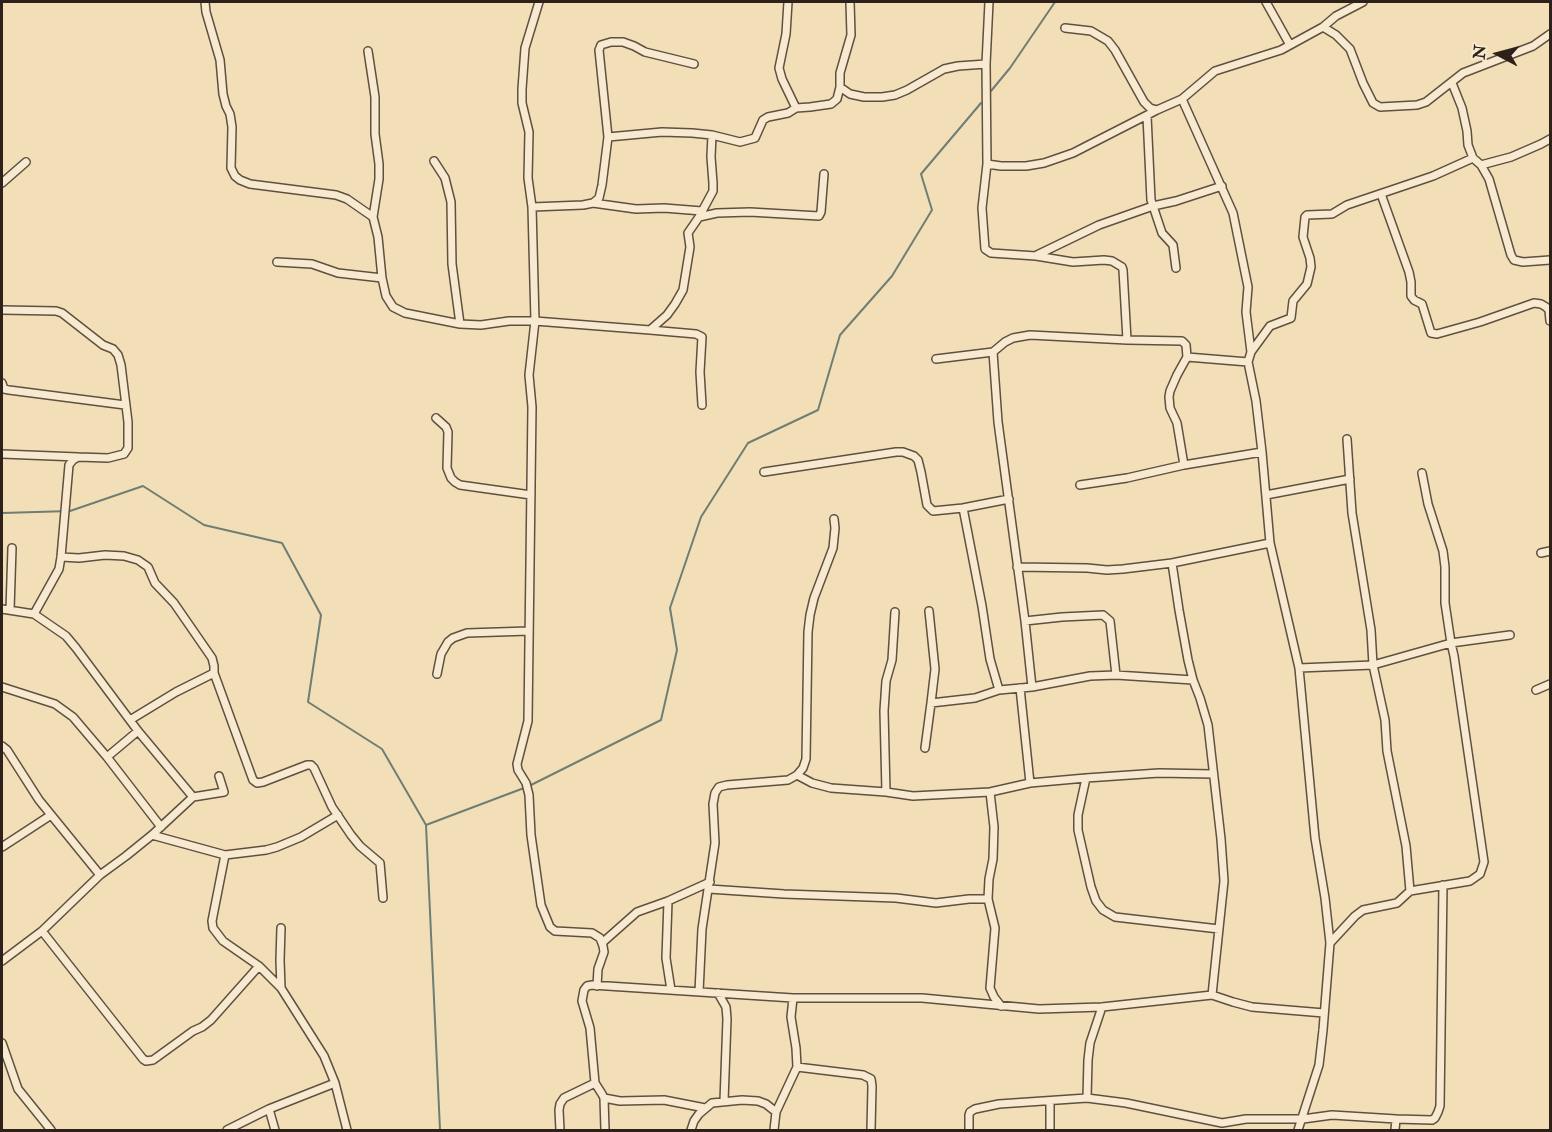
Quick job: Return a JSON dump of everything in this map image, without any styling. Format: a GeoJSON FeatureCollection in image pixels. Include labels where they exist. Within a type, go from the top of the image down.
{"type":"FeatureCollection","features":[{"type":"Feature","properties":{"kind":"street"},"geometry":{"type":"LineString","coordinates":[[205,2],[209,26],[220,60],[223,94],[230,114],[231,168],[235,176],[250,184],[336,195],[347,199],[373,217]]}},
{"type":"Feature","properties":{"kind":"street"},"geometry":{"type":"LineString","coordinates":[[539,2],[525,48],[522,89],[522,103],[529,132],[528,178],[532,207],[536,321],[529,375],[532,407],[528,721],[517,764],[529,795],[531,835],[541,905],[550,927],[555,932],[592,933],[600,938],[604,952],[598,969],[597,986]]}},
{"type":"Feature","properties":{"kind":"street"},"geometry":{"type":"LineString","coordinates":[[788,2],[786,34],[779,62],[779,72],[796,108]]}},
{"type":"Feature","properties":{"kind":"street"},"geometry":{"type":"LineString","coordinates":[[608,136],[662,132],[692,133],[740,142],[756,136],[765,118],[788,113],[796,108],[831,104],[837,99],[840,73],[851,35],[849,2]]}},
{"type":"Feature","properties":{"kind":"street"},"geometry":{"type":"LineString","coordinates":[[989,2],[986,64],[987,164],[982,208],[985,249],[991,253],[1036,256],[1073,262],[1104,260],[1119,264],[1123,270],[1127,340]]}},
{"type":"Feature","properties":{"kind":"street"},"geometry":{"type":"LineString","coordinates":[[1266,2],[1290,45]]}},
{"type":"Feature","properties":{"kind":"street"},"geometry":{"type":"LineString","coordinates":[[987,164],[1026,166],[1044,163],[1073,153],[1182,99],[1215,71],[1281,50],[1363,2]]}},
{"type":"Feature","properties":{"kind":"street"},"geometry":{"type":"LineString","coordinates":[[1323,27],[1336,35],[1350,49],[1363,83],[1376,106],[1380,107],[1417,105],[1426,102],[1463,73],[1533,46],[1551,34]]}},
{"type":"Feature","properties":{"kind":"street"},"geometry":{"type":"LineString","coordinates":[[1065,28],[1091,31],[1108,41],[1144,102],[1150,108],[1157,110]]}},
{"type":"Feature","properties":{"kind":"street"},"geometry":{"type":"LineString","coordinates":[[593,203],[599,198],[602,185],[608,136],[599,50],[601,45],[623,42],[645,52],[694,64]]}},
{"type":"Feature","properties":{"kind":"street"},"geometry":{"type":"LineString","coordinates":[[368,51],[375,97],[375,134],[379,164],[373,217],[378,237],[382,278],[389,303],[405,313],[460,324],[481,325],[509,321],[536,321],[696,333],[702,337],[700,379],[702,405]]}},
{"type":"Feature","properties":{"kind":"street"},"geometry":{"type":"LineString","coordinates":[[840,87],[850,94],[864,97],[895,95],[944,69],[986,64]]}},
{"type":"Feature","properties":{"kind":"street"},"geometry":{"type":"LineString","coordinates":[[1452,83],[1462,108],[1468,145],[1473,158],[1481,165],[1489,179],[1511,255],[1514,260],[1523,262],[1551,260]]}},
{"type":"Feature","properties":{"kind":"street"},"geometry":{"type":"LineString","coordinates":[[1182,99],[1233,213],[1248,287],[1246,312],[1251,352]]}},
{"type":"Feature","properties":{"kind":"street"},"geometry":{"type":"LineString","coordinates":[[1147,116],[1150,191],[1162,233],[1173,245],[1176,268]]}},
{"type":"Feature","properties":{"kind":"street"},"geometry":{"type":"LineString","coordinates":[[650,330],[667,315],[683,290],[690,247],[688,233],[711,195],[712,135]]}},
{"type":"Feature","properties":{"kind":"street"},"geometry":{"type":"LineString","coordinates":[[1481,165],[1511,157],[1551,139]]}},
{"type":"Feature","properties":{"kind":"street"},"geometry":{"type":"LineString","coordinates":[[1298,1131],[1319,1065],[1329,943],[1325,898],[1315,838],[1299,668],[1270,543],[1256,401],[1248,362],[1251,352],[1270,326],[1290,318],[1293,301],[1307,284],[1311,262],[1303,237],[1307,215],[1329,215],[1347,205],[1433,176],[1473,158]]}},
{"type":"Feature","properties":{"kind":"street"},"geometry":{"type":"LineString","coordinates":[[434,161],[445,178],[451,202],[452,264],[460,324]]}},
{"type":"Feature","properties":{"kind":"street"},"geometry":{"type":"LineString","coordinates":[[2,183],[26,162]]}},
{"type":"Feature","properties":{"kind":"street"},"geometry":{"type":"LineString","coordinates":[[532,207],[568,207],[593,203],[636,209],[664,208],[701,214],[750,212],[819,216],[824,174]]}},
{"type":"Feature","properties":{"kind":"street"},"geometry":{"type":"LineString","coordinates":[[1036,256],[1098,225],[1222,186]]}},
{"type":"Feature","properties":{"kind":"street"},"geometry":{"type":"LineString","coordinates":[[1381,195],[1409,272],[1411,296],[1422,304],[1431,333],[1437,334],[1480,322],[1534,303],[1541,304],[1549,310],[1551,321]]}},
{"type":"Feature","properties":{"kind":"street"},"geometry":{"type":"LineString","coordinates":[[277,262],[312,264],[343,274],[382,278]]}},
{"type":"Feature","properties":{"kind":"street"},"geometry":{"type":"LineString","coordinates":[[2,310],[62,313],[103,345],[113,349],[121,365],[129,440],[124,454],[108,458],[2,454]]}},
{"type":"Feature","properties":{"kind":"street"},"geometry":{"type":"LineString","coordinates":[[936,359],[993,352],[1013,338],[1030,335],[1182,341],[1186,345],[1186,357],[1169,398],[1170,408],[1177,423],[1184,465]]}},
{"type":"Feature","properties":{"kind":"street"},"geometry":{"type":"LineString","coordinates":[[993,352],[998,422],[1032,687]]}},
{"type":"Feature","properties":{"kind":"street"},"geometry":{"type":"LineString","coordinates":[[1186,357],[1248,362]]}},
{"type":"Feature","properties":{"kind":"street"},"geometry":{"type":"LineString","coordinates":[[2,383],[4,388],[9,390],[125,405]]}},
{"type":"Feature","properties":{"kind":"street"},"geometry":{"type":"LineString","coordinates":[[436,418],[448,432],[447,468],[455,482],[460,485],[531,495]]}},
{"type":"Feature","properties":{"kind":"street"},"geometry":{"type":"LineString","coordinates":[[1347,439],[1352,513],[1371,630],[1373,664],[1385,720],[1387,751],[1406,846],[1410,891]]}},
{"type":"Feature","properties":{"kind":"street"},"geometry":{"type":"LineString","coordinates":[[764,472],[896,452],[914,456],[918,460],[929,508],[933,511],[1009,499]]}},
{"type":"Feature","properties":{"kind":"street"},"geometry":{"type":"LineString","coordinates":[[1080,485],[1262,452]]}},
{"type":"Feature","properties":{"kind":"street"},"geometry":{"type":"LineString","coordinates":[[34,614],[59,569],[62,558],[69,465],[78,457]]}},
{"type":"Feature","properties":{"kind":"street"},"geometry":{"type":"LineString","coordinates":[[1329,943],[1363,910],[1397,903],[1410,891],[1470,881],[1480,874],[1484,862],[1445,603],[1443,550],[1428,504],[1422,472]]}},
{"type":"Feature","properties":{"kind":"street"},"geometry":{"type":"LineString","coordinates":[[1266,495],[1350,478]]}},
{"type":"Feature","properties":{"kind":"street"},"geometry":{"type":"LineString","coordinates":[[963,508],[990,659],[999,690]]}},
{"type":"Feature","properties":{"kind":"street"},"geometry":{"type":"LineString","coordinates":[[699,992],[702,929],[715,843],[713,804],[715,793],[719,787],[727,785],[788,780],[803,768],[806,759],[810,615],[833,548],[834,519]]}},
{"type":"Feature","properties":{"kind":"street"},"geometry":{"type":"LineString","coordinates":[[1017,567],[1123,569],[1270,543]]}},
{"type":"Feature","properties":{"kind":"street"},"geometry":{"type":"LineString","coordinates":[[10,610],[12,548]]}},
{"type":"Feature","properties":{"kind":"street"},"geometry":{"type":"LineString","coordinates":[[1541,553],[1551,551]]}},
{"type":"Feature","properties":{"kind":"street"},"geometry":{"type":"LineString","coordinates":[[62,558],[115,555],[134,558],[143,563],[151,572],[155,583],[174,603],[212,658],[214,673],[253,780],[257,783],[263,782],[311,765],[338,815],[360,846],[380,863],[382,898]]}},
{"type":"Feature","properties":{"kind":"street"},"geometry":{"type":"LineString","coordinates":[[1172,562],[1193,680],[1208,725],[1221,839],[1224,881],[1212,995]]}},
{"type":"Feature","properties":{"kind":"street"},"geometry":{"type":"LineString","coordinates":[[2,609],[34,614],[66,636],[138,731],[193,797]]}},
{"type":"Feature","properties":{"kind":"street"},"geometry":{"type":"LineString","coordinates":[[925,747],[935,669],[928,611]]}},
{"type":"Feature","properties":{"kind":"street"},"geometry":{"type":"LineString","coordinates":[[886,792],[884,711],[886,681],[892,660],[895,612]]}},
{"type":"Feature","properties":{"kind":"street"},"geometry":{"type":"LineString","coordinates":[[1025,621],[1103,615],[1110,621],[1116,675]]}},
{"type":"Feature","properties":{"kind":"street"},"geometry":{"type":"LineString","coordinates":[[437,674],[441,654],[447,642],[453,638],[467,633],[529,631]]}},
{"type":"Feature","properties":{"kind":"street"},"geometry":{"type":"LineString","coordinates":[[1299,668],[1373,664],[1451,643],[1510,634]]}},
{"type":"Feature","properties":{"kind":"street"},"geometry":{"type":"LineString","coordinates":[[130,720],[176,692],[214,673]]}},
{"type":"Feature","properties":{"kind":"street"},"geometry":{"type":"LineString","coordinates":[[931,703],[975,699],[999,690],[1032,687],[1090,676],[1116,675],[1193,680]]}},
{"type":"Feature","properties":{"kind":"street"},"geometry":{"type":"LineString","coordinates":[[1536,690],[1551,684]]}},
{"type":"Feature","properties":{"kind":"street"},"geometry":{"type":"LineString","coordinates":[[2,687],[64,709],[107,757],[161,827]]}},
{"type":"Feature","properties":{"kind":"street"},"geometry":{"type":"LineString","coordinates":[[1020,688],[1030,783]]}},
{"type":"Feature","properties":{"kind":"street"},"geometry":{"type":"LineString","coordinates":[[107,757],[138,731]]}},
{"type":"Feature","properties":{"kind":"street"},"geometry":{"type":"LineString","coordinates":[[2,746],[7,750],[39,800],[100,875]]}},
{"type":"Feature","properties":{"kind":"street"},"geometry":{"type":"LineString","coordinates":[[796,775],[812,783],[831,788],[913,796],[990,792],[1030,783],[1086,778],[1213,774]]}},
{"type":"Feature","properties":{"kind":"street"},"geometry":{"type":"LineString","coordinates":[[2,961],[42,931],[100,875],[152,835],[193,797],[224,792],[219,776]]}},
{"type":"Feature","properties":{"kind":"street"},"geometry":{"type":"LineString","coordinates":[[1086,778],[1078,815],[1078,830],[1091,887],[1096,901],[1103,910],[1114,917],[1219,929]]}},
{"type":"Feature","properties":{"kind":"street"},"geometry":{"type":"LineString","coordinates":[[990,792],[994,827],[988,899],[995,928],[990,988],[1001,1006]]}},
{"type":"Feature","properties":{"kind":"street"},"geometry":{"type":"LineString","coordinates":[[2,847],[51,815]]}},
{"type":"Feature","properties":{"kind":"street"},"geometry":{"type":"LineString","coordinates":[[152,835],[225,855],[277,847],[301,837],[338,815]]}},
{"type":"Feature","properties":{"kind":"street"},"geometry":{"type":"LineString","coordinates":[[225,855],[212,921],[213,928],[223,941],[259,966],[281,988],[324,1056],[335,1083],[347,1131]]}},
{"type":"Feature","properties":{"kind":"street"},"geometry":{"type":"LineString","coordinates":[[969,1131],[970,1112],[975,1109],[999,1104],[1087,1098],[1126,1103],[1222,1123],[1246,1119],[1303,1119],[1332,1115],[1432,1120],[1440,1106],[1443,885]]}},
{"type":"Feature","properties":{"kind":"street"},"geometry":{"type":"LineString","coordinates":[[602,942],[637,912],[709,886],[784,894],[896,898],[936,903],[988,899]]}},
{"type":"Feature","properties":{"kind":"street"},"geometry":{"type":"LineString","coordinates":[[668,901],[666,958],[671,990]]}},
{"type":"Feature","properties":{"kind":"street"},"geometry":{"type":"LineString","coordinates":[[281,928],[281,988]]}},
{"type":"Feature","properties":{"kind":"street"},"geometry":{"type":"LineString","coordinates":[[42,931],[146,1061],[153,1060],[211,1020],[259,966]]}},
{"type":"Feature","properties":{"kind":"street"},"geometry":{"type":"LineString","coordinates":[[605,1131],[604,1098],[595,1083],[590,1028],[582,1000],[587,987],[793,998],[922,998],[1039,1009],[1102,1007],[1212,995],[1252,1007],[1324,1013]]}},
{"type":"Feature","properties":{"kind":"street"},"geometry":{"type":"LineString","coordinates":[[718,993],[726,1007],[727,1019],[724,1101]]}},
{"type":"Feature","properties":{"kind":"street"},"geometry":{"type":"LineString","coordinates":[[774,1131],[776,1112],[797,1067],[791,1017],[793,998]]}},
{"type":"Feature","properties":{"kind":"street"},"geometry":{"type":"LineString","coordinates":[[1087,1098],[1090,1042],[1102,1007]]}},
{"type":"Feature","properties":{"kind":"street"},"geometry":{"type":"LineString","coordinates":[[2,1043],[18,1089],[51,1131]]}},
{"type":"Feature","properties":{"kind":"street"},"geometry":{"type":"LineString","coordinates":[[797,1067],[863,1075],[871,1079],[871,1131]]}},
{"type":"Feature","properties":{"kind":"street"},"geometry":{"type":"LineString","coordinates":[[227,1131],[269,1109],[335,1083]]}},
{"type":"Feature","properties":{"kind":"street"},"geometry":{"type":"LineString","coordinates":[[560,1131],[559,1110],[564,1098],[595,1083]]}},
{"type":"Feature","properties":{"kind":"street"},"geometry":{"type":"LineString","coordinates":[[604,1098],[620,1101],[664,1100],[705,1108]]}},
{"type":"Feature","properties":{"kind":"street"},"geometry":{"type":"LineString","coordinates":[[692,1131],[694,1121],[712,1103],[758,1101],[776,1112]]}},
{"type":"Feature","properties":{"kind":"street"},"geometry":{"type":"LineString","coordinates":[[1050,1101],[1050,1131]]}},
{"type":"Feature","properties":{"kind":"street"},"geometry":{"type":"LineString","coordinates":[[269,1109],[276,1131]]}},
{"type":"Feature","properties":{"kind":"street"},"geometry":{"type":"LineString","coordinates":[[1395,1131],[1396,1119]]}},
{"type":"Feature","properties":{"kind":"waterway"},"geometry":{"type":"LineString","coordinates":[[991,91],[1010,68],[1055,2]]}},
{"type":"Feature","properties":{"kind":"waterway"},"geometry":{"type":"LineString","coordinates":[[529,786],[661,720],[677,650],[670,608],[701,517],[748,443],[818,410],[840,335],[892,276],[932,210],[921,174],[981,103]]}},
{"type":"Feature","properties":{"kind":"waterway"},"geometry":{"type":"LineString","coordinates":[[2,513],[70,511],[143,486],[204,525],[282,543],[321,615],[308,702],[382,749],[426,825],[440,1130]]}},
{"type":"Feature","properties":{"kind":"waterway"},"geometry":{"type":"LineString","coordinates":[[426,825],[524,788]]}}]}
